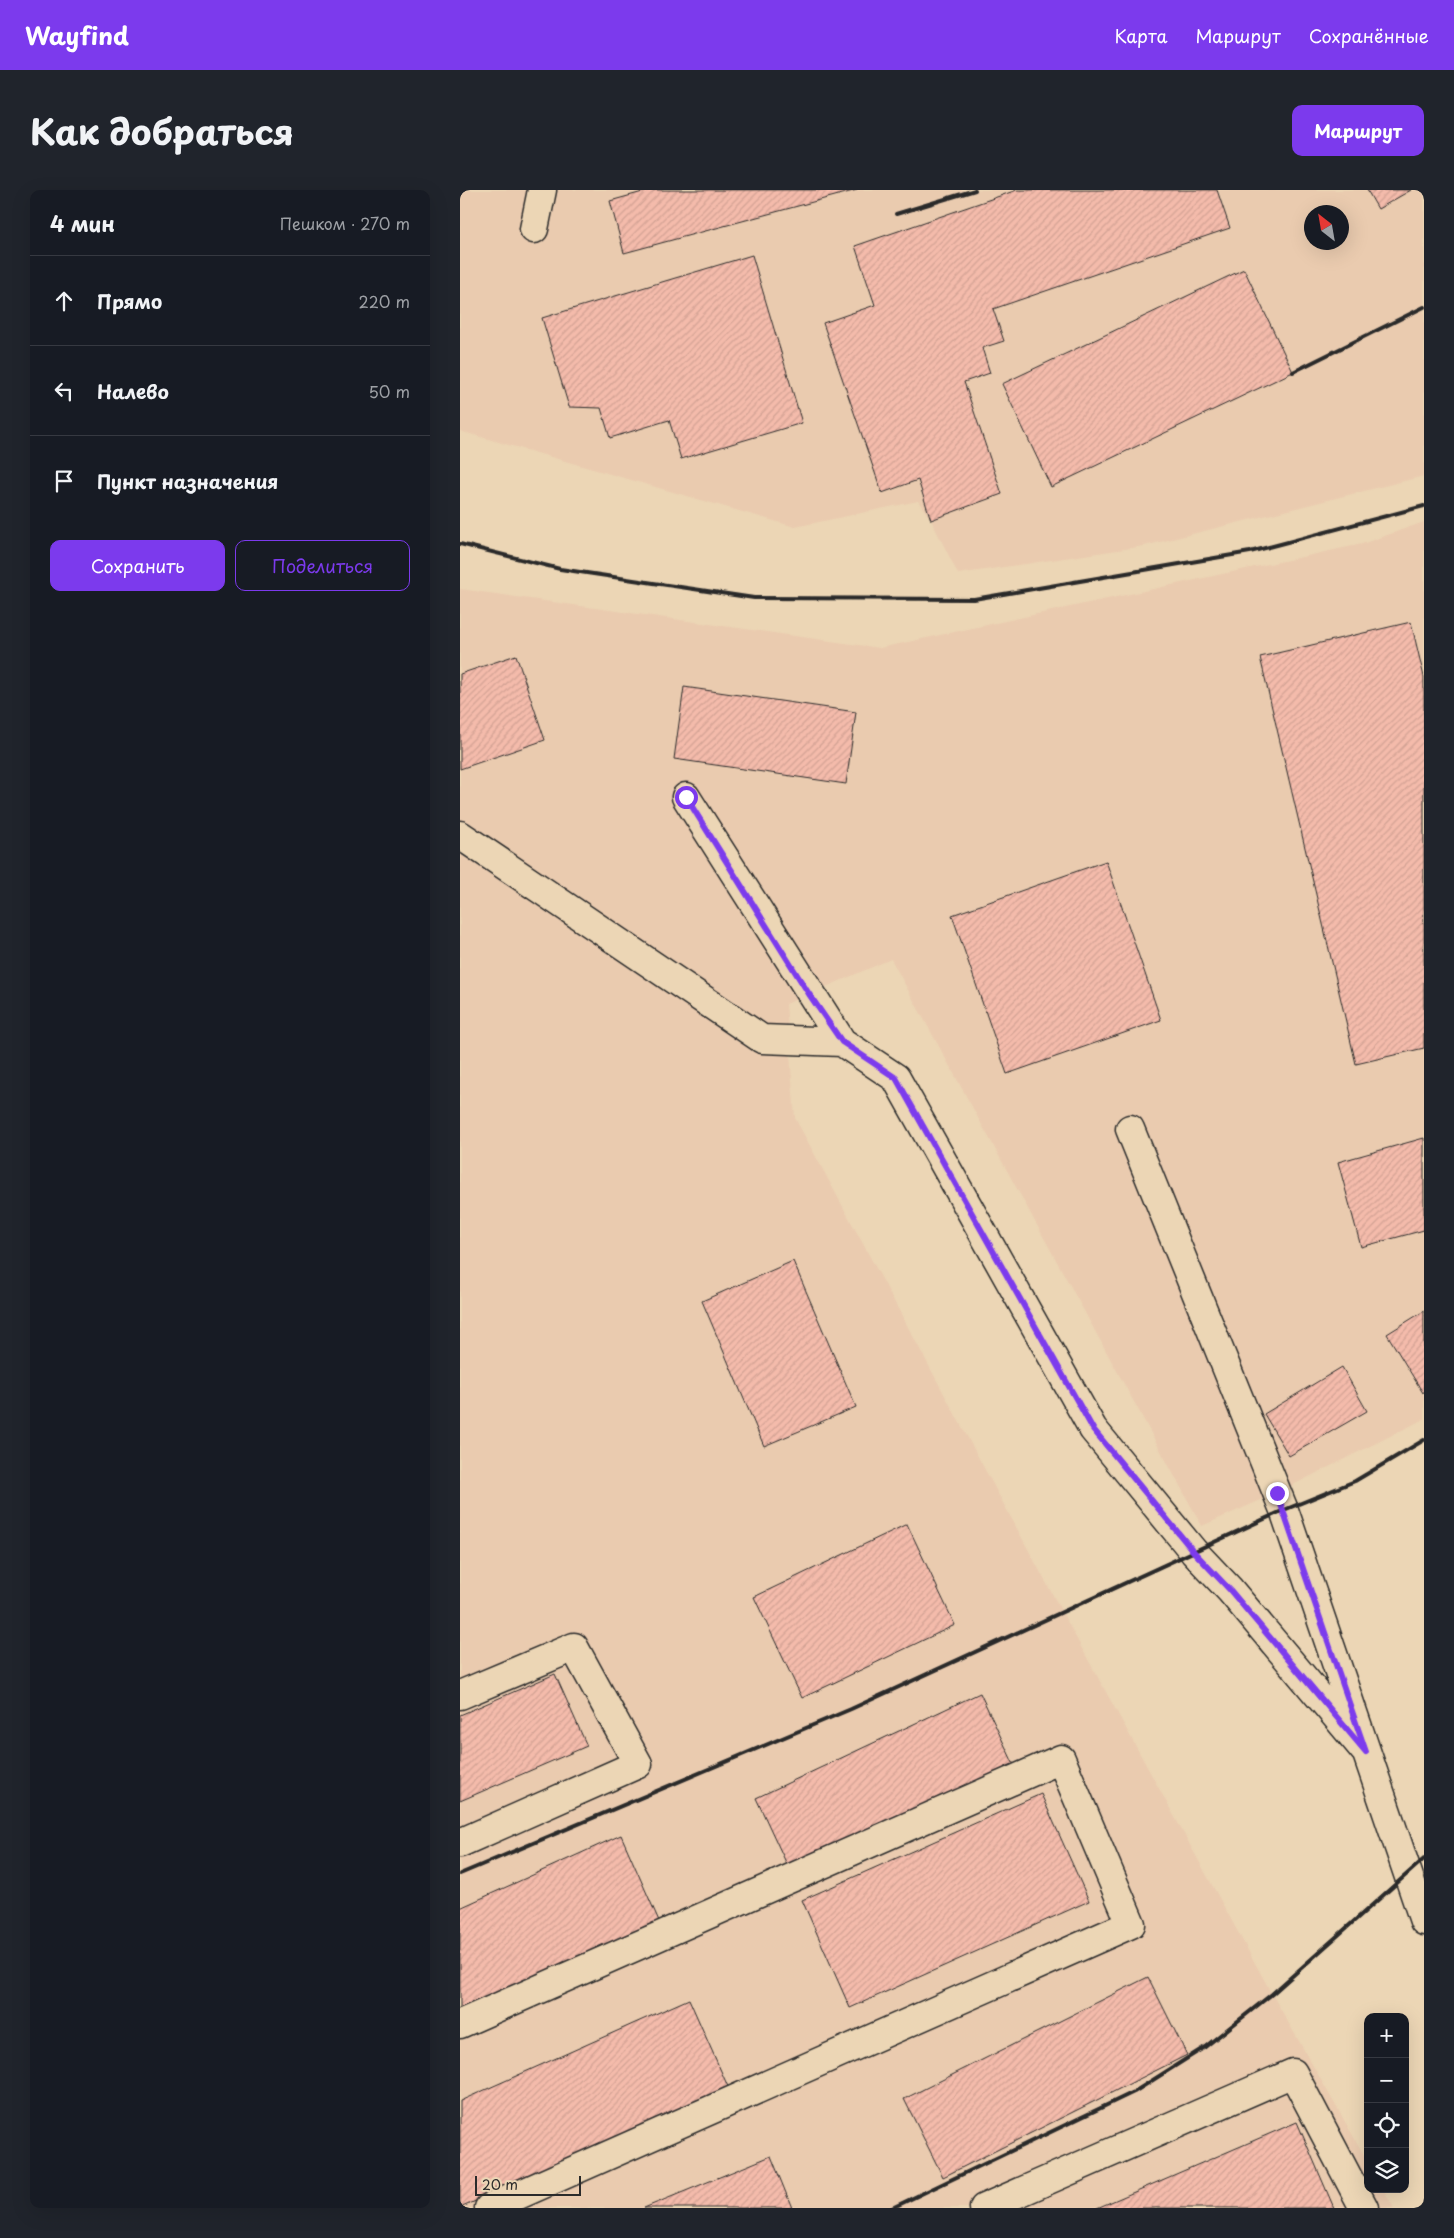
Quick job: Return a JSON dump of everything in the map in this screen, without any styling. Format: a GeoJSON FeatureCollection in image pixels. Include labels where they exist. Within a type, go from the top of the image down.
{"type":"FeatureCollection","features":[{"type":"Feature","properties":{"kind":"lane"},"geometry":{"type":"LineString","coordinates":[[534,229],[542,190]]}},
{"type":"Feature","properties":{"kind":"lane"},"geometry":{"type":"LineString","coordinates":[[686,797],[809,994],[842,1042],[896,1078],[1093,1429],[1194,1552],[1230,1590],[1366,1752]]}},
{"type":"Feature","properties":{"kind":"lane"},"geometry":{"type":"LineString","coordinates":[[460,835],[762,1039],[842,1042]]}},
{"type":"Feature","properties":{"kind":"lane"},"geometry":{"type":"LineString","coordinates":[[1130,1129],[1284,1510],[1424,1921]]}},
{"type":"Feature","properties":{"kind":"lane"},"geometry":{"type":"LineString","coordinates":[[460,1695],[574,1647],[638,1764],[460,1843]]}},
{"type":"Feature","properties":{"kind":"lane"},"geometry":{"type":"LineString","coordinates":[[460,2024],[1061,1759],[1131,1924],[489,2208]]}},
{"type":"Feature","properties":{"kind":"lane"},"geometry":{"type":"LineString","coordinates":[[984,2208],[1293,2073],[1364,2208]]}},
{"type":"Feature","properties":{"kind":"shaded area"},"geometry":{"type":"Polygon","coordinates":[[[460,190],[1424,190],[1424,476],[1144,546],[958,574],[931,520],[918,501],[795,527],[460,431],[460,190]]]}},
{"type":"Feature","properties":{"kind":"shaded area"},"geometry":{"type":"Polygon","coordinates":[[[1424,522],[1424,1419],[1277,1493],[1202,1526],[891,959],[786,1004],[795,1118],[1062,1612],[1272,1994],[1364,2155],[1364,2193],[1385,2193],[1394,2208],[460,2208],[460,589],[880,648],[1362,544],[1424,522]]]}},
{"type":"Feature","properties":{"kind":"building"},"geometry":{"type":"Polygon","coordinates":[[[650,190],[857,190],[624,253],[610,201],[650,190]]]}},
{"type":"Feature","properties":{"kind":"building"},"geometry":{"type":"Polygon","coordinates":[[[1017,190],[1217,190],[1230,228],[993,309],[1004,341],[982,348],[990,373],[964,382],[1002,494],[931,520],[918,480],[882,493],[823,323],[875,305],[855,246],[1017,190]]]}},
{"type":"Feature","properties":{"kind":"building"},"geometry":{"type":"Polygon","coordinates":[[[1367,190],[1411,190],[1378,209],[1367,190]]]}},
{"type":"Feature","properties":{"kind":"building"},"geometry":{"type":"Polygon","coordinates":[[[752,255],[802,423],[681,459],[669,420],[610,438],[601,408],[569,407],[542,318],[752,255]]]}},
{"type":"Feature","properties":{"kind":"building"},"geometry":{"type":"Polygon","coordinates":[[[1244,269],[1293,372],[1051,487],[1002,384],[1244,269]]]}},
{"type":"Feature","properties":{"kind":"building"},"geometry":{"type":"Polygon","coordinates":[[[1411,622],[1424,677],[1424,1048],[1356,1064],[1260,657],[1411,622]]]}},
{"type":"Feature","properties":{"kind":"building"},"geometry":{"type":"Polygon","coordinates":[[[516,655],[545,740],[460,769],[460,674],[516,655]]]}},
{"type":"Feature","properties":{"kind":"building"},"geometry":{"type":"Polygon","coordinates":[[[684,687],[856,712],[846,784],[674,759],[684,687]]]}},
{"type":"Feature","properties":{"kind":"building"},"geometry":{"type":"Polygon","coordinates":[[[1106,861],[1161,1020],[1007,1074],[952,915],[1106,861]]]}},
{"type":"Feature","properties":{"kind":"building"},"geometry":{"type":"Polygon","coordinates":[[[1424,1138],[1424,1230],[1361,1247],[1338,1162],[1424,1138]]]}},
{"type":"Feature","properties":{"kind":"building"},"geometry":{"type":"Polygon","coordinates":[[[793,1261],[856,1407],[764,1446],[702,1301],[793,1261]]]}},
{"type":"Feature","properties":{"kind":"building"},"geometry":{"type":"Polygon","coordinates":[[[1424,1311],[1424,1392],[1423,1393],[1387,1334],[1424,1311]]]}},
{"type":"Feature","properties":{"kind":"building"},"geometry":{"type":"Polygon","coordinates":[[[1342,1367],[1367,1411],[1289,1456],[1264,1414],[1342,1367]]]}},
{"type":"Feature","properties":{"kind":"building"},"geometry":{"type":"Polygon","coordinates":[[[907,1524],[955,1625],[802,1698],[754,1597],[907,1524]]]}},
{"type":"Feature","properties":{"kind":"building"},"geometry":{"type":"Polygon","coordinates":[[[555,1674],[587,1746],[460,1801],[460,1715],[555,1674]]]}},
{"type":"Feature","properties":{"kind":"building"},"geometry":{"type":"Polygon","coordinates":[[[980,1693],[1014,1765],[790,1871],[756,1798],[980,1693]]]}},
{"type":"Feature","properties":{"kind":"building"},"geometry":{"type":"Polygon","coordinates":[[[1041,1794],[1089,1901],[850,2008],[802,1900],[1041,1794]]]}},
{"type":"Feature","properties":{"kind":"building"},"geometry":{"type":"Polygon","coordinates":[[[621,1835],[659,1921],[460,2011],[460,1908],[621,1835]]]}},
{"type":"Feature","properties":{"kind":"building"},"geometry":{"type":"Polygon","coordinates":[[[1148,1977],[1187,2055],[943,2177],[904,2099],[1148,1977]]]}},
{"type":"Feature","properties":{"kind":"building"},"geometry":{"type":"Polygon","coordinates":[[[689,1999],[729,2089],[460,2208],[460,2101],[689,1999]]]}},
{"type":"Feature","properties":{"kind":"building"},"geometry":{"type":"Polygon","coordinates":[[[1297,2122],[1334,2208],[1097,2208],[1297,2122]]]}},
{"type":"Feature","properties":{"kind":"building"},"geometry":{"type":"Polygon","coordinates":[[[771,2156],[792,2208],[644,2208],[771,2156]]]}},
{"type":"Feature","properties":{"kind":"railway"},"geometry":{"type":"LineString","coordinates":[[896,214],[975,190]]}},
{"type":"Feature","properties":{"kind":"railway"},"geometry":{"type":"LineString","coordinates":[[1293,372],[1424,307]]}},
{"type":"Feature","properties":{"kind":"railway"},"geometry":{"type":"LineString","coordinates":[[460,544],[560,569],[754,598],[974,599],[1250,552],[1424,506]]}},
{"type":"Feature","properties":{"kind":"railway"},"geometry":{"type":"LineString","coordinates":[[460,1874],[851,1709],[1284,1510],[1355,1481],[1424,1440]]}},
{"type":"Feature","properties":{"kind":"railway"},"geometry":{"type":"LineString","coordinates":[[892,2208],[1134,2092],[1205,2047],[1272,1994],[1424,1859]]}},
{"type":"Feature","properties":{"kind":"route"},"geometry":{"type":"LineString","coordinates":[[686,797],[809,994],[842,1042],[896,1078],[1093,1429],[1194,1552],[1230,1590],[1366,1752],[1277,1493]]}}]}
